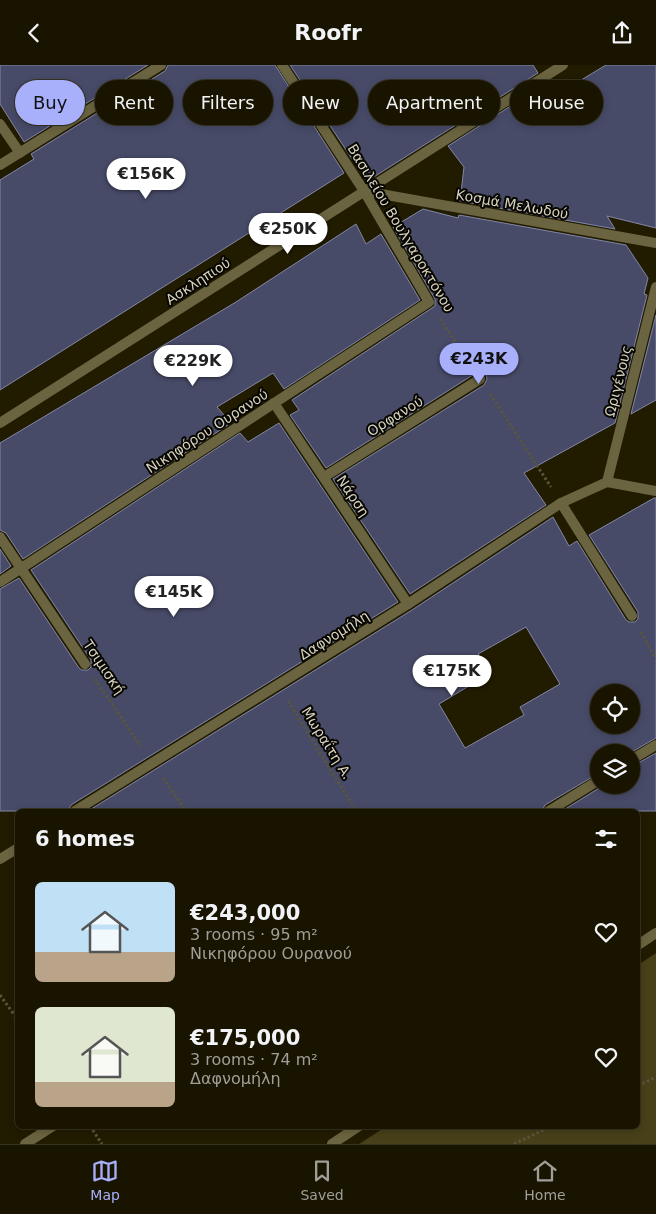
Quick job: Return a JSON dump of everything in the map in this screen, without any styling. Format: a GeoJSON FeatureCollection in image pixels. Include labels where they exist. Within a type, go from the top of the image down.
{"type":"FeatureCollection","features":[{"type":"Feature","properties":{"kind":"street"},"geometry":{"type":"LineString","coordinates":[[0,165],[161,65]]}},
{"type":"Feature","properties":{"kind":"street","name":"Βασιλείου Βουλγαροκτόνου"},"geometry":{"type":"LineString","coordinates":[[282,65],[364,191],[429,302]]}},
{"type":"Feature","properties":{"kind":"street","name":"Ασκληπιού"},"geometry":{"type":"LineString","coordinates":[[0,423],[560,66]]}},
{"type":"Feature","properties":{"kind":"street"},"geometry":{"type":"LineString","coordinates":[[0,124],[20,153]]}},
{"type":"Feature","properties":{"kind":"street","name":"Κοσμά Μελωδού"},"geometry":{"type":"LineString","coordinates":[[364,191],[656,243]]}},
{"type":"Feature","properties":{"kind":"street","name":"Ωριγένους"},"geometry":{"type":"LineString","coordinates":[[607,482],[656,287]]}},
{"type":"Feature","properties":{"kind":"street","name":"Νικηφόρου Ουρανού"},"geometry":{"type":"LineString","coordinates":[[0,582],[429,302]]}},
{"type":"Feature","properties":{"kind":"street","name":"Ορφανού"},"geometry":{"type":"LineString","coordinates":[[324,477],[480,379]]}},
{"type":"Feature","properties":{"kind":"street","name":"Νάρση"},"geometry":{"type":"LineString","coordinates":[[274,403],[408,604]]}},
{"type":"Feature","properties":{"kind":"street"},"geometry":{"type":"LineString","coordinates":[[607,482],[656,491]]}},
{"type":"Feature","properties":{"kind":"street","name":"Δαφνομήλη"},"geometry":{"type":"LineString","coordinates":[[78,809],[408,604],[561,503],[607,482]]}},
{"type":"Feature","properties":{"kind":"street"},"geometry":{"type":"LineString","coordinates":[[561,503],[632,616]]}},
{"type":"Feature","properties":{"kind":"street","name":"Τσιμισκή"},"geometry":{"type":"LineString","coordinates":[[0,537],[85,664]]}},
{"type":"Feature","properties":{"kind":"street"},"geometry":{"type":"LineString","coordinates":[[640,755],[656,745]]}},
{"type":"Feature","properties":{"kind":"street"},"geometry":{"type":"LineString","coordinates":[[551,809],[590,785]]}},
{"type":"Feature","properties":{"kind":"street"},"geometry":{"type":"LineString","coordinates":[[0,859],[15,850]]}},
{"type":"Feature","properties":{"kind":"street"},"geometry":{"type":"LineString","coordinates":[[640,944],[656,933]]}},
{"type":"Feature","properties":{"kind":"street"},"geometry":{"type":"LineString","coordinates":[[25,1144],[48,1129]]}},
{"type":"Feature","properties":{"kind":"street"},"geometry":{"type":"LineString","coordinates":[[332,1144],[354,1129]]}},
{"type":"Feature","properties":{"kind":"path","name":"Βασιλείου Βουλγαροκτόνου"},"geometry":{"type":"LineString","coordinates":[[429,302],[561,503]]}},
{"type":"Feature","properties":{"kind":"path"},"geometry":{"type":"LineString","coordinates":[[632,616],[656,659]]}},
{"type":"Feature","properties":{"kind":"path","name":"Τσιμισκή"},"geometry":{"type":"LineString","coordinates":[[85,664],[185,809]]}},
{"type":"Feature","properties":{"kind":"path","name":"Μωραΐτη Α."},"geometry":{"type":"LineString","coordinates":[[278,686],[355,809]]}},
{"type":"Feature","properties":{"kind":"path"},"geometry":{"type":"LineString","coordinates":[[0,995],[15,1016]]}},
{"type":"Feature","properties":{"kind":"path"},"geometry":{"type":"LineString","coordinates":[[640,1085],[656,1077]]}},
{"type":"Feature","properties":{"kind":"path"},"geometry":{"type":"LineString","coordinates":[[92,1129],[102,1144]]}},
{"type":"Feature","properties":{"kind":"path"},"geometry":{"type":"LineString","coordinates":[[514,1144],[546,1129]]}},
{"type":"Feature","properties":{"kind":"shaded area"},"geometry":{"type":"Polygon","coordinates":[[[656,953],[656,1144],[359,1144],[382,1129],[640,1129],[640,964],[656,953]]]}},
{"type":"Feature","properties":{"kind":"building"},"geometry":{"type":"Polygon","coordinates":[[[0,65],[148,65],[124,80],[95,80],[95,98],[85,104],[85,80],[15,80],[15,125],[51,125],[24,142],[0,104],[0,65]]]}},
{"type":"Feature","properties":{"kind":"building"},"geometry":{"type":"Polygon","coordinates":[[[168,65],[275,65],[285,80],[283,80],[283,125],[313,125],[344,173],[0,390],[0,180],[34,159],[31,154],[78,125],[85,125],[85,121],[95,114],[95,125],[173,125],[173,80],[150,80],[165,71],[168,65]]]}},
{"type":"Feature","properties":{"kind":"building"},"geometry":{"type":"Polygon","coordinates":[[[290,65],[533,65],[538,73],[527,80],[510,80],[510,91],[500,97],[500,80],[368,80],[368,125],[456,125],[369,180],[358,164],[356,165],[330,125],[358,125],[358,80],[300,80],[290,65]]]}},
{"type":"Feature","properties":{"kind":"building"},"geometry":{"type":"Polygon","coordinates":[[[606,65],[656,65],[656,228],[607,216],[615,229],[460,201],[464,167],[448,146],[481,125],[500,125],[500,113],[510,106],[510,125],[603,125],[603,80],[581,80],[606,65]]]}},
{"type":"Feature","properties":{"kind":"building"},"geometry":{"type":"Polygon","coordinates":[[[423,209],[458,218],[459,215],[626,245],[648,278],[644,294],[647,295],[615,423],[524,473],[546,505],[410,594],[333,479],[484,385],[487,379],[486,375],[480,372],[476,373],[326,468],[290,415],[299,410],[292,400],[435,306],[435,299],[393,227],[423,209]]]}},
{"type":"Feature","properties":{"kind":"building"},"geometry":{"type":"Polygon","coordinates":[[[356,224],[366,244],[381,234],[420,300],[284,389],[273,373],[217,407],[231,423],[23,559],[6,533],[0,530],[0,443],[236,302],[356,224]]]}},
{"type":"Feature","properties":{"kind":"building"},"geometry":{"type":"Polygon","coordinates":[[[656,315],[656,400],[631,414],[656,315]]]}},
{"type":"Feature","properties":{"kind":"building"},"geometry":{"type":"Polygon","coordinates":[[[279,423],[398,602],[71,805],[69,809],[15,809],[15,811],[0,811],[0,589],[19,578],[79,668],[88,670],[91,667],[91,660],[31,570],[240,433],[248,442],[279,423]]]}},
{"type":"Feature","properties":{"kind":"building"},"geometry":{"type":"Polygon","coordinates":[[[656,498],[656,738],[640,747],[640,744],[590,744],[590,778],[545,805],[543,809],[91,809],[412,610],[553,517],[569,546],[577,541],[626,620],[635,622],[638,619],[638,612],[589,535],[656,498]],[[526,627],[478,654],[489,674],[439,704],[465,748],[524,715],[520,707],[560,684],[526,627]]]}},
{"type":"Feature","properties":{"kind":"building"},"geometry":{"type":"Polygon","coordinates":[[[0,549],[11,566],[0,574],[0,549]]]}},
{"type":"Feature","properties":{"kind":"building"},"geometry":{"type":"Polygon","coordinates":[[[656,753],[656,811],[640,811],[640,809],[565,809],[590,794],[640,794],[640,762],[656,753]]]}}]}
